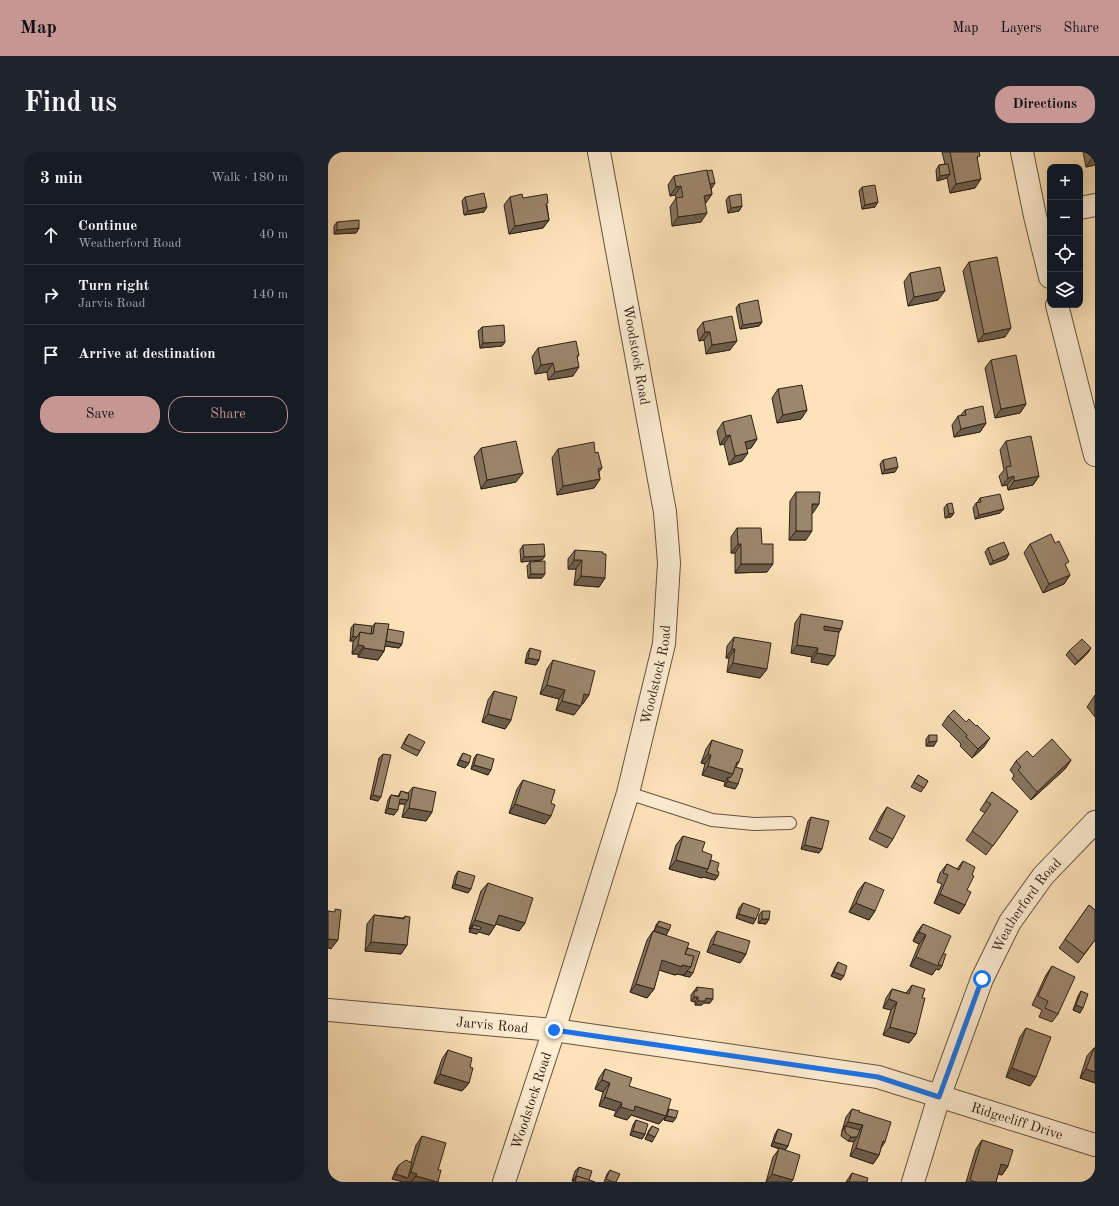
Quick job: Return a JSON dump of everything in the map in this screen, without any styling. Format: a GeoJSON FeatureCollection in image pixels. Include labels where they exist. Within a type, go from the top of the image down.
{"type":"FeatureCollection","features":[{"type":"Feature","properties":{"kind":"street","name":"Woodstock Road"},"geometry":{"type":"LineString","coordinates":[[504,1182],[554,1030],[628,793],[664,644],[669,563],[665,512],[599,152]]}},
{"type":"Feature","properties":{"kind":"street"},"geometry":{"type":"LineString","coordinates":[[1022,152],[1042,215],[1049,272]]}},
{"type":"Feature","properties":{"kind":"street"},"geometry":{"type":"LineString","coordinates":[[1083,207],[1095,205]]}},
{"type":"Feature","properties":{"kind":"street"},"geometry":{"type":"LineString","coordinates":[[1058,308],[1095,455]]}},
{"type":"Feature","properties":{"kind":"street","name":"Weatherford Road"},"geometry":{"type":"LineString","coordinates":[[913,1182],[939,1097],[982,979],[1010,922],[1043,876],[1095,822]]}},
{"type":"Feature","properties":{"kind":"street","name":"Jarvis Road"},"geometry":{"type":"LineString","coordinates":[[328,1010],[554,1030],[878,1077],[939,1097]]}},
{"type":"Feature","properties":{"kind":"street","name":"Ridgecliff Drive"},"geometry":{"type":"LineString","coordinates":[[939,1097],[1095,1145]]}},
{"type":"Feature","properties":{"kind":"lane"},"geometry":{"type":"LineString","coordinates":[[628,793],[712,820],[754,824],[790,823]]}},
{"type":"Feature","properties":{"kind":"building"},"geometry":{"type":"Polygon","coordinates":[[[950,152],[979,152],[980,156],[977,157],[981,179],[956,184],[950,152]]]}},
{"type":"Feature","properties":{"kind":"building"},"geometry":{"type":"Polygon","coordinates":[[[1091,152],[1095,152],[1095,157],[1092,158],[1091,152]]]}},
{"type":"Feature","properties":{"kind":"building"},"geometry":{"type":"Polygon","coordinates":[[[948,164],[950,174],[940,176],[939,165],[948,164]]]}},
{"type":"Feature","properties":{"kind":"building"},"geometry":{"type":"Polygon","coordinates":[[[707,170],[712,194],[704,196],[707,213],[678,217],[676,198],[683,197],[681,186],[676,187],[674,176],[707,170]]]}},
{"type":"Feature","properties":{"kind":"building"},"geometry":{"type":"Polygon","coordinates":[[[712,170],[715,183],[710,184],[707,171],[712,170]]]}},
{"type":"Feature","properties":{"kind":"building"},"geometry":{"type":"Polygon","coordinates":[[[875,185],[878,202],[865,205],[862,187],[875,185]]]}},
{"type":"Feature","properties":{"kind":"building"},"geometry":{"type":"Polygon","coordinates":[[[484,193],[487,207],[468,211],[465,197],[484,193]]]}},
{"type":"Feature","properties":{"kind":"building"},"geometry":{"type":"Polygon","coordinates":[[[522,194],[523,198],[547,194],[548,203],[546,204],[549,220],[515,226],[510,197],[522,194]]]}},
{"type":"Feature","properties":{"kind":"building"},"geometry":{"type":"Polygon","coordinates":[[[741,194],[742,206],[731,208],[729,196],[741,194]]]}},
{"type":"Feature","properties":{"kind":"building"},"geometry":{"type":"Polygon","coordinates":[[[359,220],[359,228],[337,230],[337,222],[359,220]]]}},
{"type":"Feature","properties":{"kind":"building"},"geometry":{"type":"Polygon","coordinates":[[[997,257],[1011,328],[984,334],[969,262],[997,257]]]}},
{"type":"Feature","properties":{"kind":"building"},"geometry":{"type":"Polygon","coordinates":[[[940,267],[945,291],[914,297],[910,273],[940,267]]]}},
{"type":"Feature","properties":{"kind":"building"},"geometry":{"type":"Polygon","coordinates":[[[758,300],[762,322],[743,325],[739,304],[758,300]]]}},
{"type":"Feature","properties":{"kind":"building"},"geometry":{"type":"Polygon","coordinates":[[[732,316],[737,341],[712,345],[710,332],[705,332],[703,322],[732,316]]]}},
{"type":"Feature","properties":{"kind":"building"},"geometry":{"type":"Polygon","coordinates":[[[504,325],[505,342],[483,343],[482,327],[504,325]]]}},
{"type":"Feature","properties":{"kind":"building"},"geometry":{"type":"Polygon","coordinates":[[[576,341],[579,355],[577,356],[579,367],[555,372],[553,363],[541,365],[538,348],[576,341]]]}},
{"type":"Feature","properties":{"kind":"building"},"geometry":{"type":"Polygon","coordinates":[[[1016,355],[1026,404],[1001,409],[991,360],[1016,355]]]}},
{"type":"Feature","properties":{"kind":"building"},"geometry":{"type":"Polygon","coordinates":[[[802,385],[807,410],[783,415],[778,389],[802,385]]]}},
{"type":"Feature","properties":{"kind":"building"},"geometry":{"type":"Polygon","coordinates":[[[983,406],[986,423],[961,429],[958,416],[966,415],[965,410],[983,406]]]}},
{"type":"Feature","properties":{"kind":"building"},"geometry":{"type":"Polygon","coordinates":[[[751,415],[757,439],[745,442],[748,453],[735,456],[730,435],[726,436],[723,422],[751,415]]]}},
{"type":"Feature","properties":{"kind":"building"},"geometry":{"type":"Polygon","coordinates":[[[1031,436],[1039,476],[1014,481],[1014,476],[1008,478],[1006,467],[1011,466],[1006,441],[1031,436]]]}},
{"type":"Feature","properties":{"kind":"building"},"geometry":{"type":"Polygon","coordinates":[[[516,441],[523,473],[487,480],[481,448],[516,441]]]}},
{"type":"Feature","properties":{"kind":"building"},"geometry":{"type":"Polygon","coordinates":[[[594,442],[595,453],[598,452],[602,468],[598,469],[600,479],[563,486],[558,449],[594,442]]]}},
{"type":"Feature","properties":{"kind":"building"},"geometry":{"type":"Polygon","coordinates":[[[896,457],[898,467],[885,470],[883,460],[896,457]]]}},
{"type":"Feature","properties":{"kind":"building"},"geometry":{"type":"Polygon","coordinates":[[[796,492],[820,492],[819,504],[812,504],[812,531],[796,531],[796,492]]]}},
{"type":"Feature","properties":{"kind":"building"},"geometry":{"type":"Polygon","coordinates":[[[1000,494],[1004,509],[979,515],[976,503],[981,502],[980,498],[1000,494]]]}},
{"type":"Feature","properties":{"kind":"building"},"geometry":{"type":"Polygon","coordinates":[[[952,503],[954,513],[949,514],[947,504],[952,503]]]}},
{"type":"Feature","properties":{"kind":"building"},"geometry":{"type":"Polygon","coordinates":[[[737,528],[761,528],[762,544],[773,544],[773,564],[741,564],[741,544],[738,544],[737,528]]]}},
{"type":"Feature","properties":{"kind":"building"},"geometry":{"type":"Polygon","coordinates":[[[1051,534],[1055,543],[1059,541],[1069,562],[1065,564],[1070,575],[1049,584],[1030,544],[1051,534]]]}},
{"type":"Feature","properties":{"kind":"building"},"geometry":{"type":"Polygon","coordinates":[[[1004,542],[1009,554],[993,561],[988,548],[1004,542]]]}},
{"type":"Feature","properties":{"kind":"building"},"geometry":{"type":"Polygon","coordinates":[[[544,544],[545,556],[524,557],[523,545],[544,544]]]}},
{"type":"Feature","properties":{"kind":"building"},"geometry":{"type":"Polygon","coordinates":[[[575,550],[603,552],[603,554],[606,554],[605,578],[581,576],[582,560],[574,560],[575,550]]]}},
{"type":"Feature","properties":{"kind":"building"},"geometry":{"type":"Polygon","coordinates":[[[545,561],[545,574],[531,574],[530,562],[545,561]]]}},
{"type":"Feature","properties":{"kind":"building"},"geometry":{"type":"Polygon","coordinates":[[[801,614],[843,621],[841,629],[824,626],[824,630],[839,632],[835,656],[817,653],[818,648],[797,645],[801,614]]]}},
{"type":"Feature","properties":{"kind":"building"},"geometry":{"type":"Polygon","coordinates":[[[375,623],[389,624],[384,651],[364,648],[364,646],[358,645],[360,632],[373,634],[375,623]]]}},
{"type":"Feature","properties":{"kind":"building"},"geometry":{"type":"Polygon","coordinates":[[[354,624],[372,626],[371,634],[360,632],[357,637],[353,636],[354,624]]]}},
{"type":"Feature","properties":{"kind":"building"},"geometry":{"type":"Polygon","coordinates":[[[388,629],[404,632],[402,644],[386,641],[388,629]]]}},
{"type":"Feature","properties":{"kind":"building"},"geometry":{"type":"Polygon","coordinates":[[[734,637],[771,643],[767,669],[733,663],[735,649],[732,649],[734,637]]]}},
{"type":"Feature","properties":{"kind":"building"},"geometry":{"type":"Polygon","coordinates":[[[1082,639],[1091,648],[1078,661],[1069,651],[1082,639]]]}},
{"type":"Feature","properties":{"kind":"building"},"geometry":{"type":"Polygon","coordinates":[[[530,648],[541,651],[539,660],[528,658],[530,648]]]}},
{"type":"Feature","properties":{"kind":"building"},"geometry":{"type":"Polygon","coordinates":[[[553,660],[595,671],[589,695],[584,694],[581,706],[562,701],[565,690],[547,685],[553,660]]]}},
{"type":"Feature","properties":{"kind":"building"},"geometry":{"type":"Polygon","coordinates":[[[494,691],[517,697],[511,720],[488,714],[494,691]]]}},
{"type":"Feature","properties":{"kind":"building"},"geometry":{"type":"Polygon","coordinates":[[[954,710],[966,722],[969,719],[976,726],[977,725],[990,738],[978,749],[966,737],[967,735],[948,716],[954,710]]]}},
{"type":"Feature","properties":{"kind":"building"},"geometry":{"type":"Polygon","coordinates":[[[409,734],[425,742],[420,751],[404,744],[409,734]]]}},
{"type":"Feature","properties":{"kind":"building"},"geometry":{"type":"Polygon","coordinates":[[[929,735],[937,735],[937,741],[929,742],[929,735]]]}},
{"type":"Feature","properties":{"kind":"building"},"geometry":{"type":"Polygon","coordinates":[[[1052,739],[1071,760],[1037,792],[1018,770],[1021,767],[1016,761],[1027,751],[1033,757],[1052,739]]]}},
{"type":"Feature","properties":{"kind":"building"},"geometry":{"type":"Polygon","coordinates":[[[712,740],[743,750],[733,774],[708,766],[711,755],[708,754],[712,740]]]}},
{"type":"Feature","properties":{"kind":"building"},"geometry":{"type":"Polygon","coordinates":[[[463,753],[471,756],[469,763],[460,760],[463,753]]]}},
{"type":"Feature","properties":{"kind":"building"},"geometry":{"type":"Polygon","coordinates":[[[383,754],[391,755],[381,797],[373,795],[383,754]]]}},
{"type":"Feature","properties":{"kind":"building"},"geometry":{"type":"Polygon","coordinates":[[[477,754],[494,759],[491,770],[474,765],[477,754]]]}},
{"type":"Feature","properties":{"kind":"building"},"geometry":{"type":"Polygon","coordinates":[[[735,767],[743,769],[738,784],[728,781],[728,777],[730,778],[733,774],[735,767]]]}},
{"type":"Feature","properties":{"kind":"building"},"geometry":{"type":"Polygon","coordinates":[[[918,775],[928,781],[924,788],[914,782],[918,775]]]}},
{"type":"Feature","properties":{"kind":"building"},"geometry":{"type":"Polygon","coordinates":[[[523,780],[555,790],[551,803],[555,805],[551,816],[515,804],[523,780]]]}},
{"type":"Feature","properties":{"kind":"building"},"geometry":{"type":"Polygon","coordinates":[[[413,787],[436,792],[432,812],[409,808],[413,787]]]}},
{"type":"Feature","properties":{"kind":"building"},"geometry":{"type":"Polygon","coordinates":[[[401,791],[409,794],[408,800],[400,799],[398,810],[388,808],[391,795],[399,797],[401,791]]]}},
{"type":"Feature","properties":{"kind":"building"},"geometry":{"type":"Polygon","coordinates":[[[992,792],[1018,811],[993,846],[972,831],[991,804],[986,801],[992,792]]]}},
{"type":"Feature","properties":{"kind":"building"},"geometry":{"type":"Polygon","coordinates":[[[887,807],[905,816],[893,839],[876,831],[887,807]]]}},
{"type":"Feature","properties":{"kind":"building"},"geometry":{"type":"Polygon","coordinates":[[[811,817],[829,821],[822,849],[805,845],[811,817]]]}},
{"type":"Feature","properties":{"kind":"building"},"geometry":{"type":"Polygon","coordinates":[[[683,836],[705,842],[702,851],[712,855],[708,869],[676,860],[683,836]]]}},
{"type":"Feature","properties":{"kind":"building"},"geometry":{"type":"Polygon","coordinates":[[[711,860],[719,863],[717,871],[719,872],[718,876],[706,872],[711,860]]]}},
{"type":"Feature","properties":{"kind":"building"},"geometry":{"type":"Polygon","coordinates":[[[963,861],[975,867],[972,875],[974,876],[967,890],[971,892],[965,905],[940,894],[948,875],[943,873],[947,864],[959,870],[963,861]]]}},
{"type":"Feature","properties":{"kind":"building"},"geometry":{"type":"Polygon","coordinates":[[[458,871],[475,876],[471,889],[455,884],[458,871]]]}},
{"type":"Feature","properties":{"kind":"building"},"geometry":{"type":"Polygon","coordinates":[[[865,882],[884,890],[875,911],[856,903],[865,882]]]}},
{"type":"Feature","properties":{"kind":"building"},"geometry":{"type":"Polygon","coordinates":[[[488,883],[533,898],[525,923],[499,915],[495,926],[475,920],[488,883]]]}},
{"type":"Feature","properties":{"kind":"building"},"geometry":{"type":"Polygon","coordinates":[[[743,903],[760,909],[756,919],[739,914],[743,903]]]}},
{"type":"Feature","properties":{"kind":"building"},"geometry":{"type":"Polygon","coordinates":[[[1089,905],[1095,910],[1095,940],[1084,954],[1065,939],[1089,905]]]}},
{"type":"Feature","properties":{"kind":"building"},"geometry":{"type":"Polygon","coordinates":[[[335,909],[341,910],[338,940],[328,939],[328,911],[335,912],[335,909]]]}},
{"type":"Feature","properties":{"kind":"building"},"geometry":{"type":"Polygon","coordinates":[[[762,911],[770,911],[769,919],[762,919],[762,911]]]}},
{"type":"Feature","properties":{"kind":"building"},"geometry":{"type":"Polygon","coordinates":[[[374,915],[404,919],[405,916],[410,917],[407,945],[371,942],[374,915]]]}},
{"type":"Feature","properties":{"kind":"building"},"geometry":{"type":"Polygon","coordinates":[[[659,921],[671,925],[669,930],[657,926],[659,921]]]}},
{"type":"Feature","properties":{"kind":"building"},"geometry":{"type":"Polygon","coordinates":[[[923,924],[951,936],[938,966],[916,957],[926,935],[919,932],[923,924]]]}},
{"type":"Feature","properties":{"kind":"building"},"geometry":{"type":"Polygon","coordinates":[[[473,925],[481,927],[480,930],[472,928],[473,925]]]}},
{"type":"Feature","properties":{"kind":"building"},"geometry":{"type":"Polygon","coordinates":[[[653,931],[689,943],[685,954],[694,956],[691,967],[682,965],[682,967],[662,960],[654,989],[636,984],[653,931]]]}},
{"type":"Feature","properties":{"kind":"building"},"geometry":{"type":"Polygon","coordinates":[[[717,931],[750,941],[746,954],[713,944],[717,931]]]}},
{"type":"Feature","properties":{"kind":"building"},"geometry":{"type":"Polygon","coordinates":[[[688,948],[700,952],[693,973],[687,971],[691,967],[694,956],[685,954],[688,948]]]}},
{"type":"Feature","properties":{"kind":"building"},"geometry":{"type":"Polygon","coordinates":[[[943,954],[946,954],[942,966],[938,964],[943,954]]]}},
{"type":"Feature","properties":{"kind":"building"},"geometry":{"type":"Polygon","coordinates":[[[838,962],[847,966],[844,976],[834,972],[838,962]]]}},
{"type":"Feature","properties":{"kind":"building"},"geometry":{"type":"Polygon","coordinates":[[[1052,966],[1075,977],[1058,1014],[1045,1008],[1048,1001],[1038,996],[1052,966]]]}},
{"type":"Feature","properties":{"kind":"building"},"geometry":{"type":"Polygon","coordinates":[[[912,985],[925,989],[922,998],[925,998],[916,1034],[890,1027],[897,1002],[889,999],[892,989],[909,994],[912,985]]]}},
{"type":"Feature","properties":{"kind":"building"},"geometry":{"type":"Polygon","coordinates":[[[697,987],[713,989],[713,999],[706,998],[705,1001],[698,1001],[698,997],[694,997],[694,991],[697,991],[697,987]]]}},
{"type":"Feature","properties":{"kind":"building"},"geometry":{"type":"Polygon","coordinates":[[[1081,991],[1088,994],[1083,1008],[1076,1005],[1081,991]]]}},
{"type":"Feature","properties":{"kind":"building"},"geometry":{"type":"Polygon","coordinates":[[[1026,1028],[1051,1037],[1036,1077],[1012,1068],[1026,1028]]]}},
{"type":"Feature","properties":{"kind":"building"},"geometry":{"type":"Polygon","coordinates":[[[1095,1048],[1095,1072],[1086,1069],[1095,1048]]]}},
{"type":"Feature","properties":{"kind":"building"},"geometry":{"type":"Polygon","coordinates":[[[448,1050],[472,1058],[470,1067],[473,1068],[469,1083],[440,1074],[448,1050]]]}},
{"type":"Feature","properties":{"kind":"building"},"geometry":{"type":"Polygon","coordinates":[[[605,1069],[632,1078],[629,1086],[671,1099],[666,1116],[635,1106],[634,1111],[621,1107],[622,1103],[605,1097],[610,1083],[602,1080],[605,1069]]]}},
{"type":"Feature","properties":{"kind":"building"},"geometry":{"type":"Polygon","coordinates":[[[669,1109],[678,1111],[676,1118],[667,1116],[669,1109]]]}},
{"type":"Feature","properties":{"kind":"building"},"geometry":{"type":"Polygon","coordinates":[[[852,1109],[891,1122],[879,1155],[856,1148],[863,1125],[848,1122],[852,1109]]]}},
{"type":"Feature","properties":{"kind":"building"},"geometry":{"type":"Polygon","coordinates":[[[636,1120],[648,1124],[645,1134],[633,1131],[636,1120]]]}},
{"type":"Feature","properties":{"kind":"building"},"geometry":{"type":"Polygon","coordinates":[[[652,1126],[659,1129],[655,1137],[648,1134],[652,1126]]]}},
{"type":"Feature","properties":{"kind":"building"},"geometry":{"type":"Polygon","coordinates":[[[845,1126],[860,1130],[857,1137],[851,1137],[845,1132],[845,1126]]]}},
{"type":"Feature","properties":{"kind":"building"},"geometry":{"type":"Polygon","coordinates":[[[778,1129],[792,1134],[788,1146],[774,1142],[778,1129]]]}},
{"type":"Feature","properties":{"kind":"building"},"geometry":{"type":"Polygon","coordinates":[[[422,1136],[446,1143],[438,1170],[441,1170],[438,1182],[416,1176],[417,1174],[411,1172],[422,1136]]]}},
{"type":"Feature","properties":{"kind":"building"},"geometry":{"type":"Polygon","coordinates":[[[982,1140],[1013,1150],[1008,1166],[1001,1164],[996,1182],[976,1182],[970,1180],[982,1140]]]}},
{"type":"Feature","properties":{"kind":"building"},"geometry":{"type":"Polygon","coordinates":[[[779,1148],[800,1155],[793,1180],[772,1174],[779,1148]]]}},
{"type":"Feature","properties":{"kind":"building"},"geometry":{"type":"Polygon","coordinates":[[[406,1160],[412,1163],[408,1178],[396,1174],[399,1165],[406,1160]]]}},
{"type":"Feature","properties":{"kind":"building"},"geometry":{"type":"Polygon","coordinates":[[[579,1167],[592,1171],[589,1180],[576,1176],[579,1167]]]}},
{"type":"Feature","properties":{"kind":"building"},"geometry":{"type":"Polygon","coordinates":[[[610,1170],[620,1174],[616,1182],[606,1179],[610,1170]]]}},
{"type":"Feature","properties":{"kind":"building"},"geometry":{"type":"Polygon","coordinates":[[[852,1173],[868,1178],[867,1182],[849,1182],[852,1173]]]}},
{"type":"Feature","properties":{"kind":"building"},"geometry":{"type":"Polygon","coordinates":[[[577,1176],[595,1182],[575,1182],[577,1176]]]}},
{"type":"Feature","properties":{"kind":"route"},"geometry":{"type":"LineString","coordinates":[[554,1030],[878,1077],[939,1097],[982,979]]}}]}
